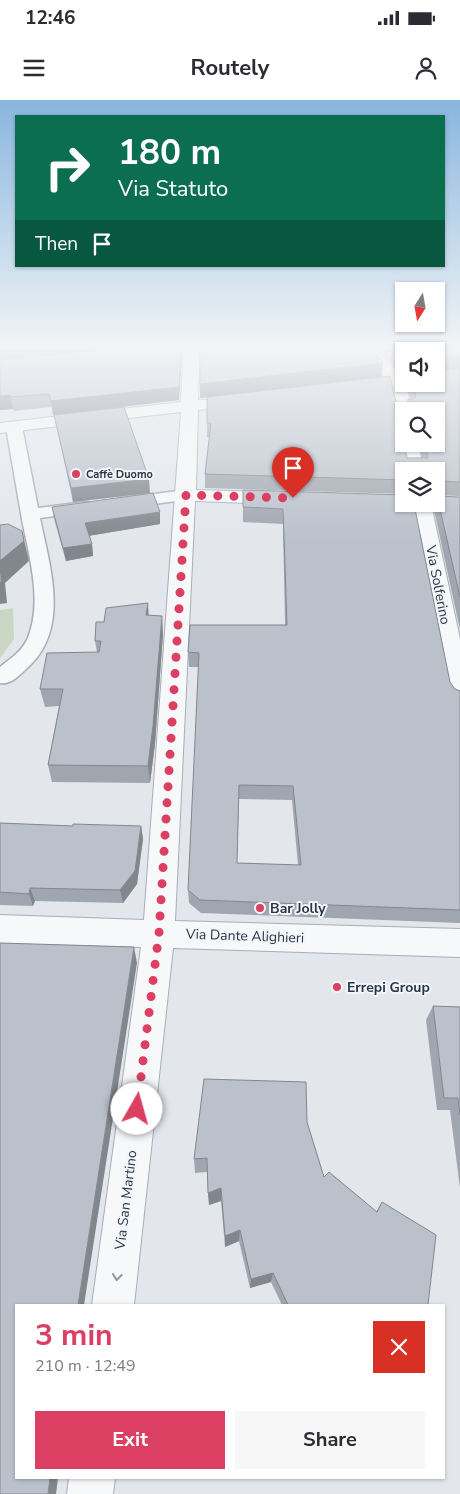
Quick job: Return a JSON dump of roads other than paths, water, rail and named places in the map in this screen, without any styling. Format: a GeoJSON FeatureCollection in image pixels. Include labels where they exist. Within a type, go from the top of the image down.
{"type":"FeatureCollection","features":[{"type":"Feature","properties":{"kind":"street"},"geometry":{"type":"LineString","coordinates":[[4,676],[28,655],[40,632],[46,601],[30,514],[7,428],[156,410]]}},
{"type":"Feature","properties":{"kind":"street","name":"Via San Martino"},"geometry":{"type":"LineString","coordinates":[[113,1304],[159,933],[190,410]]}},
{"type":"Feature","properties":{"kind":"street"},"geometry":{"type":"LineString","coordinates":[[30,514],[186,495],[298,499]]}},
{"type":"Feature","properties":{"kind":"street","name":"Via Solferino"},"geometry":{"type":"LineString","coordinates":[[424,512],[460,696]]}},
{"type":"Feature","properties":{"kind":"street","name":"Via Dante Alighieri"},"geometry":{"type":"LineString","coordinates":[[0,929],[460,943]]}},
{"type":"Feature","properties":{"kind":"street"},"geometry":{"type":"LineString","coordinates":[[90,1494],[92,1479]]}},
{"type":"Feature","properties":{"kind":"place","name":"Caffè Duomo"},"geometry":{"type":"Point","coordinates":[76,474]}},
{"type":"Feature","properties":{"kind":"place","name":"Bar Jolly"},"geometry":{"type":"Point","coordinates":[260,908]}},
{"type":"Feature","properties":{"kind":"place","name":"Errepi Group"},"geometry":{"type":"Point","coordinates":[337,987]}}]}
